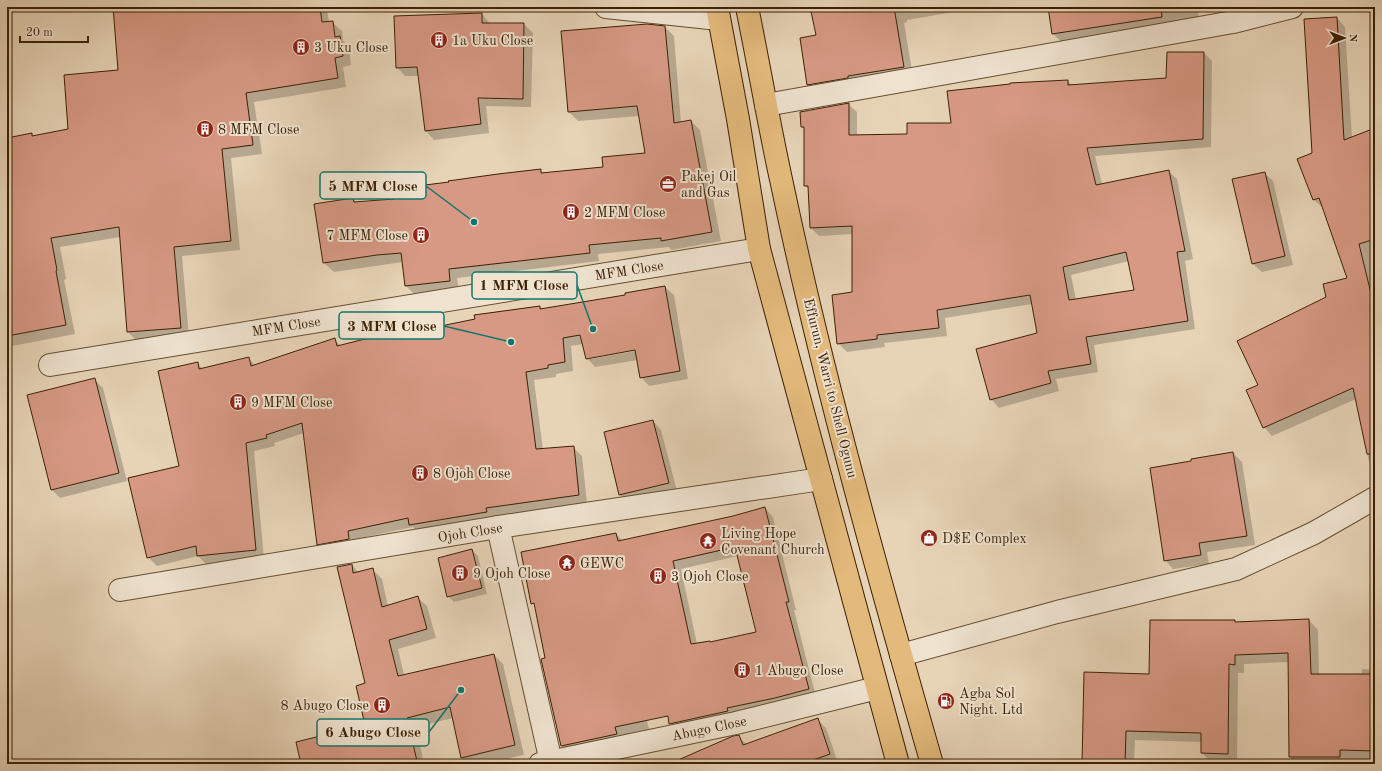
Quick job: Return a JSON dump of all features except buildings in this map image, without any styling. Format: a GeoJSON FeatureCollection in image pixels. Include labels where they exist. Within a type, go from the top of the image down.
{"type":"FeatureCollection","features":[{"type":"Feature","properties":{"kind":"main road","name":"Effurun, Warri to Shell Ogunu"},"geometry":{"type":"LineString","coordinates":[[747,7],[782,184],[815,328],[877,571],[932,764]]}},
{"type":"Feature","properties":{"kind":"main road"},"geometry":{"type":"LineString","coordinates":[[718,13],[738,118],[759,249],[898,764]]}},
{"type":"Feature","properties":{"kind":"street"},"geometry":{"type":"LineString","coordinates":[[606,7],[718,13]]}},
{"type":"Feature","properties":{"kind":"street"},"geometry":{"type":"LineString","coordinates":[[766,105],[1233,22],[1292,7]]}},
{"type":"Feature","properties":{"kind":"street","name":"MFM Close"},"geometry":{"type":"LineString","coordinates":[[50,365],[759,249]]}},
{"type":"Feature","properties":{"kind":"street","name":"Ojoh Close"},"geometry":{"type":"LineString","coordinates":[[120,590],[498,527],[821,479]]}},
{"type":"Feature","properties":{"kind":"street"},"geometry":{"type":"LineString","coordinates":[[901,655],[1057,612],[1236,569],[1314,533],[1375,498]]}},
{"type":"Feature","properties":{"kind":"street"},"geometry":{"type":"LineString","coordinates":[[498,527],[546,763]]}},
{"type":"Feature","properties":{"kind":"street","name":"Abugo Close"},"geometry":{"type":"LineString","coordinates":[[546,763],[736,723],[877,688]]}},
{"type":"Feature","properties":{"kind":"place","name":"1a Uku Close"},"geometry":{"type":"Point","coordinates":[439,40]}},
{"type":"Feature","properties":{"kind":"place","name":"3 Uku Close"},"geometry":{"type":"Point","coordinates":[301,47]}},
{"type":"Feature","properties":{"kind":"place","name":"8 MFM Close"},"geometry":{"type":"Point","coordinates":[205,129]}},
{"type":"Feature","properties":{"kind":"place","name":"Pakej Oil and Gas"},"geometry":{"type":"Point","coordinates":[668,184]}},
{"type":"Feature","properties":{"kind":"place","name":"2 MFM Close"},"geometry":{"type":"Point","coordinates":[571,212]}},
{"type":"Feature","properties":{"kind":"place","name":"5 MFM Close"},"geometry":{"type":"Point","coordinates":[474,222]}},
{"type":"Feature","properties":{"kind":"place","name":"7 MFM Close"},"geometry":{"type":"Point","coordinates":[421,235]}},
{"type":"Feature","properties":{"kind":"place","name":"1 MFM Close"},"geometry":{"type":"Point","coordinates":[593,329]}},
{"type":"Feature","properties":{"kind":"place","name":"3 MFM Close"},"geometry":{"type":"Point","coordinates":[511,342]}},
{"type":"Feature","properties":{"kind":"place","name":"9 MFM Close"},"geometry":{"type":"Point","coordinates":[238,402]}},
{"type":"Feature","properties":{"kind":"place","name":"8 Ojoh Close"},"geometry":{"type":"Point","coordinates":[420,473]}},
{"type":"Feature","properties":{"kind":"place","name":"D$E Complex"},"geometry":{"type":"Point","coordinates":[929,538]}},
{"type":"Feature","properties":{"kind":"place","name":"Living Hope Covenant Church"},"geometry":{"type":"Point","coordinates":[708,541]}},
{"type":"Feature","properties":{"kind":"place","name":"GEWC"},"geometry":{"type":"Point","coordinates":[567,563]}},
{"type":"Feature","properties":{"kind":"place","name":"9 Ojoh Close"},"geometry":{"type":"Point","coordinates":[460,573]}},
{"type":"Feature","properties":{"kind":"place","name":"3 Ojoh Close"},"geometry":{"type":"Point","coordinates":[658,576]}},
{"type":"Feature","properties":{"kind":"place","name":"1 Abugo Close"},"geometry":{"type":"Point","coordinates":[742,670]}},
{"type":"Feature","properties":{"kind":"place","name":"6 Abugo Close"},"geometry":{"type":"Point","coordinates":[461,690]}},
{"type":"Feature","properties":{"kind":"place","name":"Agba Sol Night. Ltd"},"geometry":{"type":"Point","coordinates":[946,701]}},
{"type":"Feature","properties":{"kind":"place","name":"8 Abugo Close"},"geometry":{"type":"Point","coordinates":[382,705]}}]}
